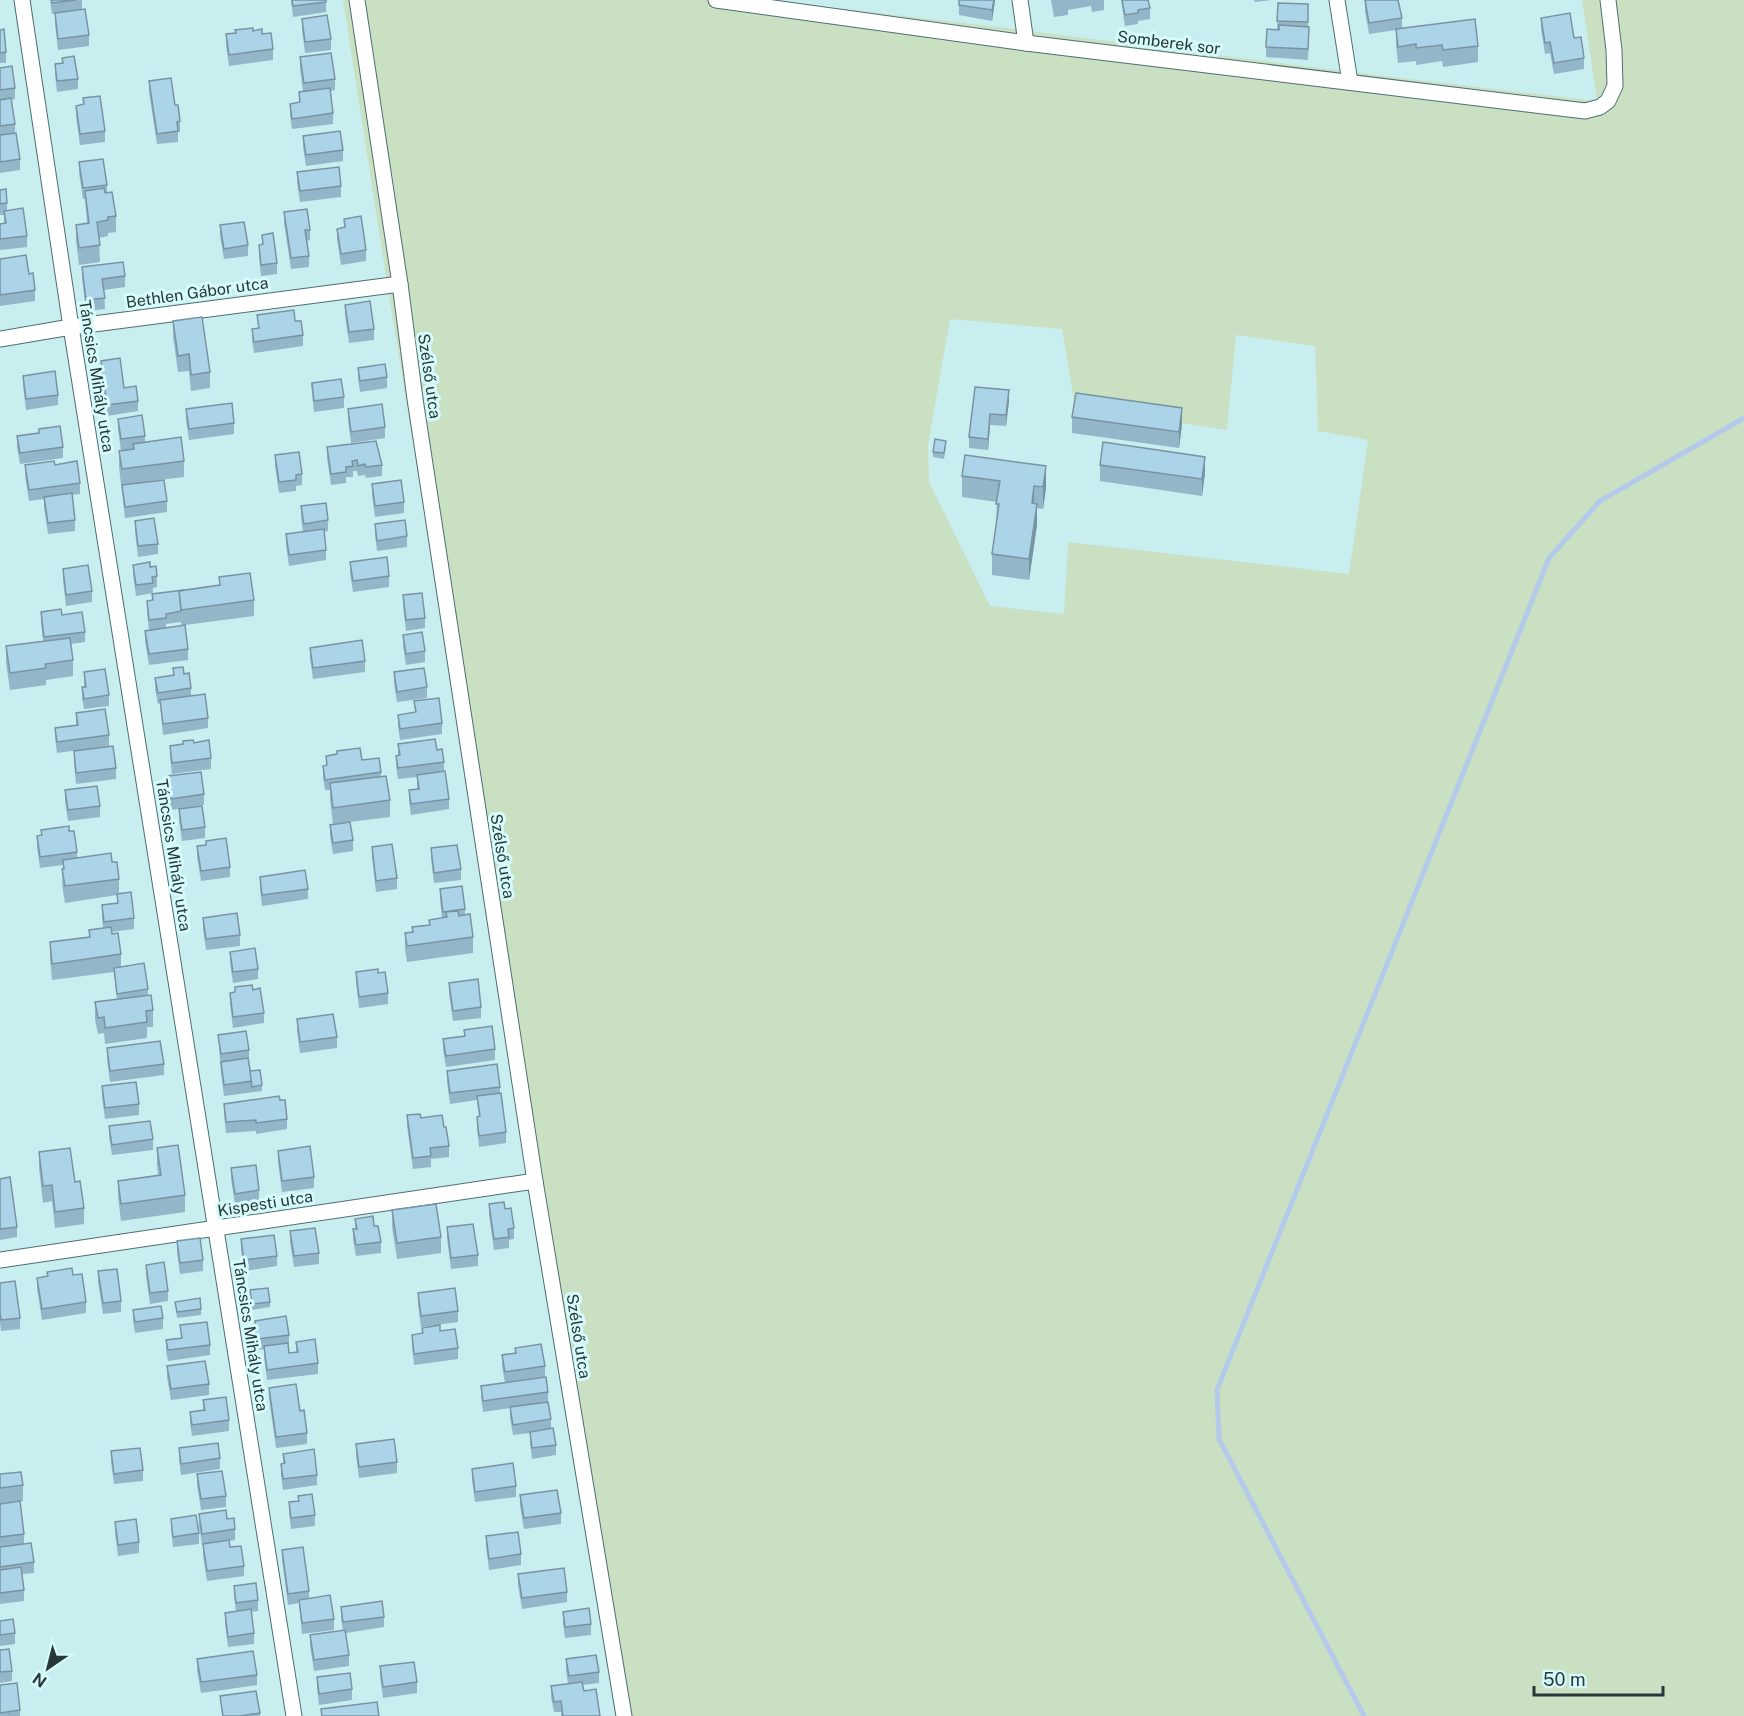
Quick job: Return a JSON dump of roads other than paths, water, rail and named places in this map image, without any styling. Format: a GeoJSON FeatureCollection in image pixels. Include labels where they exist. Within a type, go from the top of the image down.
{"type":"FeatureCollection","features":[{"type":"Feature","properties":{"kind":"street","name":"Táncsics Mihály utca"},"geometry":{"type":"LineString","coordinates":[[22,0],[71,327],[294,1716]]}},
{"type":"Feature","properties":{"kind":"street","name":"Szélső utca"},"geometry":{"type":"LineString","coordinates":[[357,0],[415,399],[535,1181],[624,1716]]}},
{"type":"Feature","properties":{"kind":"street","name":"Somberek sor"},"geometry":{"type":"LineString","coordinates":[[716,0],[1026,43],[1585,111],[1600,107],[1608,101],[1616,86],[1608,0]]}},
{"type":"Feature","properties":{"kind":"street"},"geometry":{"type":"LineString","coordinates":[[1020,0],[1026,43]]}},
{"type":"Feature","properties":{"kind":"street"},"geometry":{"type":"LineString","coordinates":[[1337,0],[1350,82]]}},
{"type":"Feature","properties":{"kind":"street","name":"Bethlen Gábor utca"},"geometry":{"type":"LineString","coordinates":[[0,339],[71,327],[400,284]]}},
{"type":"Feature","properties":{"kind":"street","name":"Kispesti utca"},"geometry":{"type":"LineString","coordinates":[[0,1260],[535,1181]]}},
{"type":"Feature","properties":{"kind":"waterway"},"geometry":{"type":"LineString","coordinates":[[1364,1716],[1219,1439],[1217,1390],[1549,558],[1600,501],[1744,418]]}}]}
